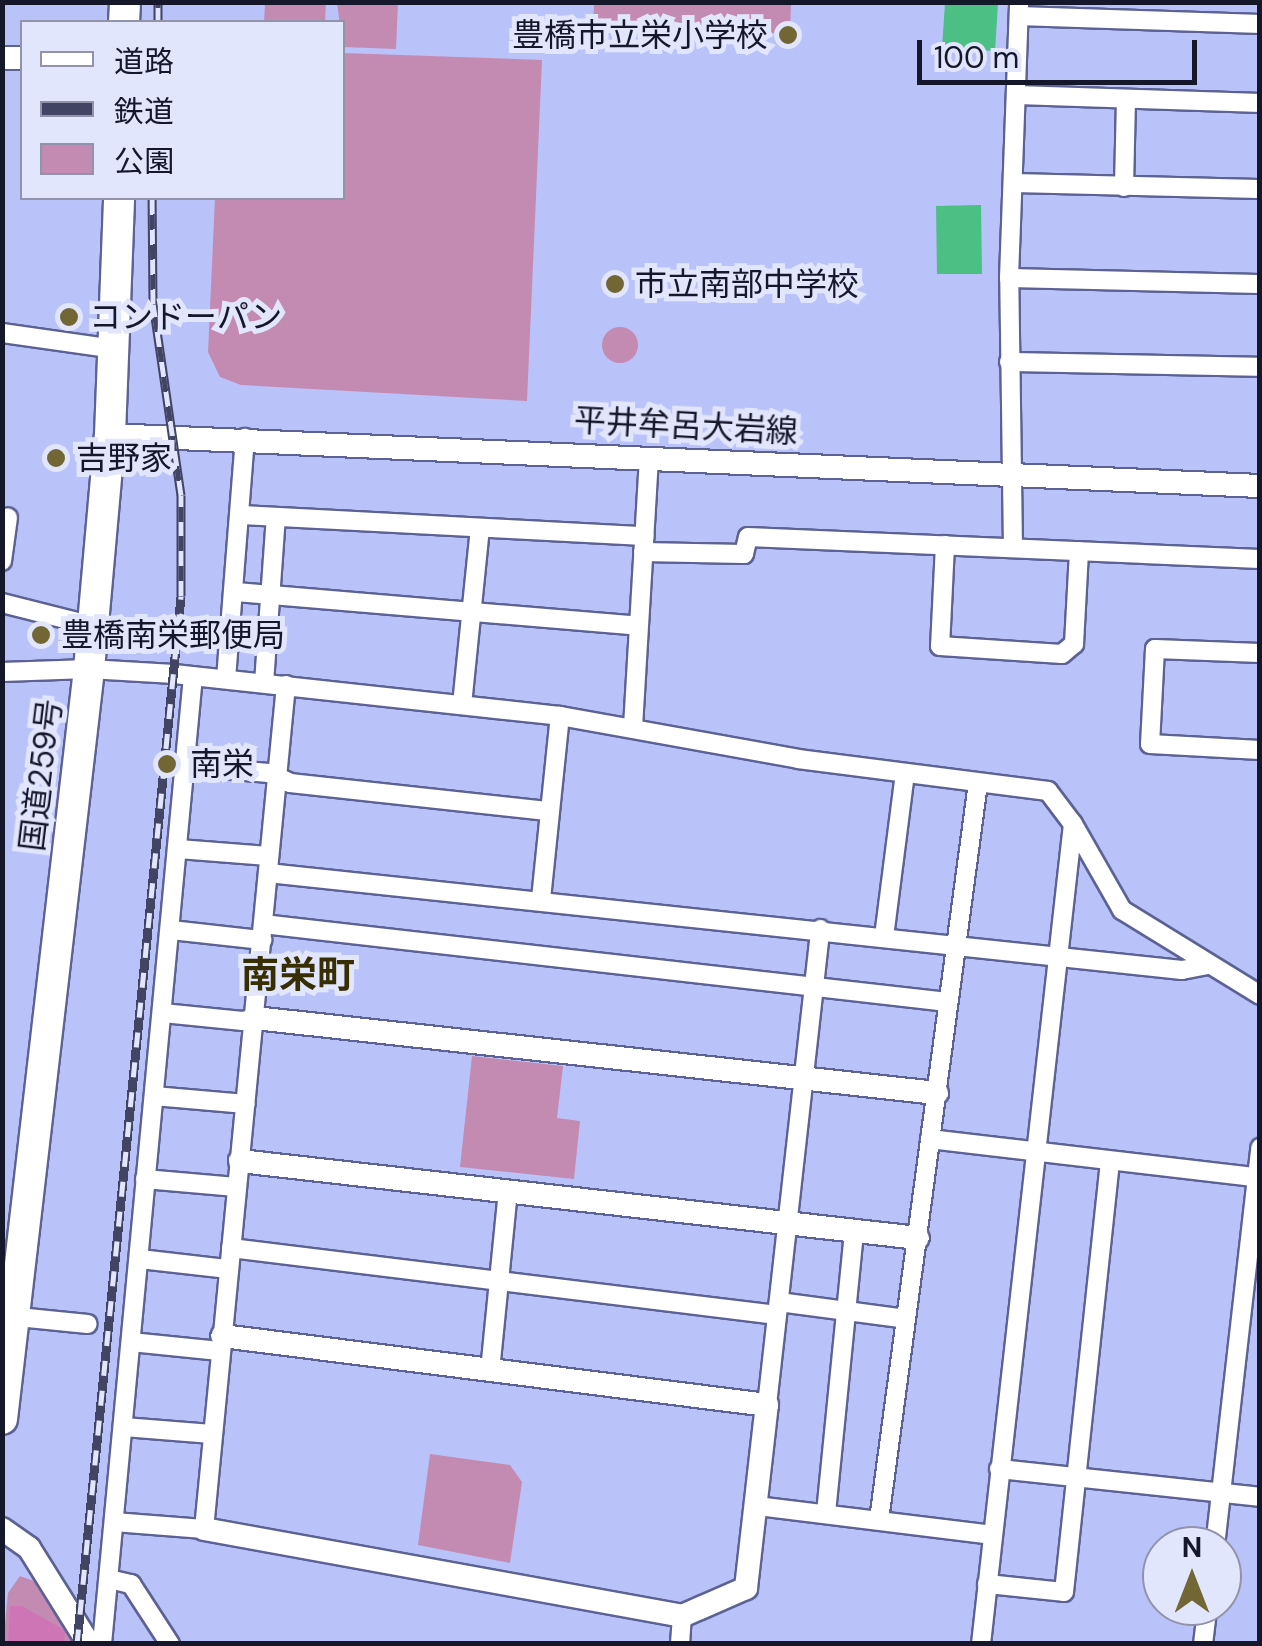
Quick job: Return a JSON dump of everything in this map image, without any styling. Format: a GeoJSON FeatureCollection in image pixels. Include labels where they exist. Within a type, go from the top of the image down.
{"type":"FeatureCollection","features":[{"type":"Feature","properties":{"kind":"highway","name":"国道259号"},"geometry":{"type":"LineString","coordinates":[[2,1418],[8,1316],[89,669],[110,434],[119,200]]}},
{"type":"Feature","properties":{"kind":"street"},"geometry":{"type":"LineString","coordinates":[[1014,548],[1009,278],[1019,9],[1260,24]]}},
{"type":"Feature","properties":{"kind":"street"},"geometry":{"type":"LineString","coordinates":[[1018,95],[1260,103]]}},
{"type":"Feature","properties":{"kind":"street"},"geometry":{"type":"LineString","coordinates":[[1124,187],[1126,100]]}},
{"type":"Feature","properties":{"kind":"street"},"geometry":{"type":"LineString","coordinates":[[1013,183],[1260,189]]}},
{"type":"Feature","properties":{"kind":"street"},"geometry":{"type":"LineString","coordinates":[[1009,278],[1260,284]]}},
{"type":"Feature","properties":{"kind":"street"},"geometry":{"type":"LineString","coordinates":[[2,333],[114,349]]}},
{"type":"Feature","properties":{"kind":"street"},"geometry":{"type":"LineString","coordinates":[[1009,362],[1260,367]]}},
{"type":"Feature","properties":{"kind":"street","name":"平井牟呂大岩線"},"geometry":{"type":"LineString","coordinates":[[110,434],[1260,486]]}},
{"type":"Feature","properties":{"kind":"street"},"geometry":{"type":"LineString","coordinates":[[226,679],[236,592],[245,438]]}},
{"type":"Feature","properties":{"kind":"street"},"geometry":{"type":"LineString","coordinates":[[633,728],[649,456]]}},
{"type":"Feature","properties":{"kind":"street"},"geometry":{"type":"LineString","coordinates":[[241,515],[480,529],[744,554],[748,537],[1260,560]]}},
{"type":"Feature","properties":{"kind":"street"},"geometry":{"type":"LineString","coordinates":[[2,561],[8,517]]}},
{"type":"Feature","properties":{"kind":"street"},"geometry":{"type":"LineString","coordinates":[[264,682],[276,517]]}},
{"type":"Feature","properties":{"kind":"street"},"geometry":{"type":"LineString","coordinates":[[462,705],[480,529]]}},
{"type":"Feature","properties":{"kind":"street"},"geometry":{"type":"LineString","coordinates":[[945,545],[940,646],[1062,654],[1074,644],[1079,551]]}},
{"type":"Feature","properties":{"kind":"street"},"geometry":{"type":"LineString","coordinates":[[2,590],[25,609]]}},
{"type":"Feature","properties":{"kind":"street"},"geometry":{"type":"LineString","coordinates":[[236,592],[638,626]]}},
{"type":"Feature","properties":{"kind":"street"},"geometry":{"type":"LineString","coordinates":[[2,603],[93,626]]}},
{"type":"Feature","properties":{"kind":"street"},"geometry":{"type":"LineString","coordinates":[[1260,653],[1155,648],[1150,744],[1260,750]]}},
{"type":"Feature","properties":{"kind":"street"},"geometry":{"type":"LineString","coordinates":[[2,672],[89,669],[264,682],[560,716],[633,728],[650,736],[1048,791],[1073,824],[1122,910],[1260,995]]}},
{"type":"Feature","properties":{"kind":"street"},"geometry":{"type":"LineString","coordinates":[[102,1644],[193,676]]}},
{"type":"Feature","properties":{"kind":"street"},"geometry":{"type":"LineString","coordinates":[[204,1529],[286,685]]}},
{"type":"Feature","properties":{"kind":"street"},"geometry":{"type":"LineString","coordinates":[[540,900],[560,716]]}},
{"type":"Feature","properties":{"kind":"street"},"geometry":{"type":"LineString","coordinates":[[186,766],[278,777],[290,782],[549,811]]}},
{"type":"Feature","properties":{"kind":"street"},"geometry":{"type":"LineString","coordinates":[[884,937],[905,774]]}},
{"type":"Feature","properties":{"kind":"street"},"geometry":{"type":"LineString","coordinates":[[879,1520],[978,783]]}},
{"type":"Feature","properties":{"kind":"street"},"geometry":{"type":"LineString","coordinates":[[981,1644],[1073,824]]}},
{"type":"Feature","properties":{"kind":"street"},"geometry":{"type":"LineString","coordinates":[[178,849],[540,900],[1182,970],[1207,965]]}},
{"type":"Feature","properties":{"kind":"street"},"geometry":{"type":"LineString","coordinates":[[170,930],[262,932],[948,1002]]}},
{"type":"Feature","properties":{"kind":"street"},"geometry":{"type":"LineString","coordinates":[[114,1522],[204,1529],[682,1616],[746,1588],[820,930]]}},
{"type":"Feature","properties":{"kind":"street"},"geometry":{"type":"LineString","coordinates":[[162,1013],[243,1021],[255,1018],[937,1093]]}},
{"type":"Feature","properties":{"kind":"street"},"geometry":{"type":"LineString","coordinates":[[154,1096],[246,1104]]}},
{"type":"Feature","properties":{"kind":"street"},"geometry":{"type":"LineString","coordinates":[[930,1138],[1258,1177]]}},
{"type":"Feature","properties":{"kind":"street"},"geometry":{"type":"LineString","coordinates":[[1217,1526],[1260,1148]]}},
{"type":"Feature","properties":{"kind":"street"},"geometry":{"type":"LineString","coordinates":[[987,1584],[1064,1592],[1110,1160]]}},
{"type":"Feature","properties":{"kind":"street"},"geometry":{"type":"LineString","coordinates":[[240,1161],[918,1238]]}},
{"type":"Feature","properties":{"kind":"street"},"geometry":{"type":"LineString","coordinates":[[146,1179],[236,1188]]}},
{"type":"Feature","properties":{"kind":"street"},"geometry":{"type":"LineString","coordinates":[[490,1372],[508,1192]]}},
{"type":"Feature","properties":{"kind":"street"},"geometry":{"type":"LineString","coordinates":[[826,1514],[854,1230]]}},
{"type":"Feature","properties":{"kind":"street"},"geometry":{"type":"LineString","coordinates":[[230,1248],[501,1280],[906,1319]]}},
{"type":"Feature","properties":{"kind":"street"},"geometry":{"type":"LineString","coordinates":[[140,1259],[228,1269]]}},
{"type":"Feature","properties":{"kind":"street"},"geometry":{"type":"LineString","coordinates":[[8,1316],[88,1324]]}},
{"type":"Feature","properties":{"kind":"street"},"geometry":{"type":"LineString","coordinates":[[132,1342],[221,1343],[767,1405]]}},
{"type":"Feature","properties":{"kind":"street"},"geometry":{"type":"LineString","coordinates":[[124,1427],[212,1434]]}},
{"type":"Feature","properties":{"kind":"street"},"geometry":{"type":"LineString","coordinates":[[999,1469],[1260,1496]]}},
{"type":"Feature","properties":{"kind":"street"},"geometry":{"type":"LineString","coordinates":[[756,1506],[992,1535]]}},
{"type":"Feature","properties":{"kind":"street"},"geometry":{"type":"LineString","coordinates":[[2,1529],[29,1548],[89,1644]]}},
{"type":"Feature","properties":{"kind":"street"},"geometry":{"type":"LineString","coordinates":[[109,1579],[131,1584],[170,1644]]}},
{"type":"Feature","properties":{"kind":"street"},"geometry":{"type":"LineString","coordinates":[[680,1644],[682,1616]]}},
{"type":"Feature","properties":{"kind":"green space"},"geometry":{"type":"Polygon","coordinates":[[[265,3],[326,3],[325,20],[264,20],[265,3]]]}},
{"type":"Feature","properties":{"kind":"green space"},"geometry":{"type":"Polygon","coordinates":[[[337,3],[398,3],[396,49],[345,47],[345,20],[339,20],[337,3]]]}},
{"type":"Feature","properties":{"kind":"green space"},"geometry":{"type":"Polygon","coordinates":[[[594,3],[791,3],[790,33],[593,31],[594,3]]]}},
{"type":"Feature","properties":{"kind":"green space"},"geometry":{"type":"Polygon","coordinates":[[[345,53],[542,60],[527,401],[241,385],[220,377],[208,352],[215,200],[345,200],[345,53]]]}},
{"type":"Feature","properties":{"kind":"green space"},"geometry":{"type":"Polygon","coordinates":[[[620,327],[633,332],[638,345],[633,358],[620,363],[607,358],[602,345],[607,332],[620,327]]]}},
{"type":"Feature","properties":{"kind":"green space"},"geometry":{"type":"Polygon","coordinates":[[[472,1056],[563,1066],[557,1118],[580,1121],[574,1179],[460,1167],[472,1056]]]}},
{"type":"Feature","properties":{"kind":"green space"},"geometry":{"type":"Polygon","coordinates":[[[430,1454],[510,1465],[522,1482],[510,1563],[418,1545],[430,1454]]]}},
{"type":"Feature","properties":{"kind":"green space"},"geometry":{"type":"Polygon","coordinates":[[[20,1576],[37,1582],[76,1644],[3,1644],[8,1593],[20,1576]]]}},
{"type":"Feature","properties":{"kind":"shaded area"},"geometry":{"type":"Polygon","coordinates":[[[945,3],[998,3],[995,51],[942,48],[945,3]]]}},
{"type":"Feature","properties":{"kind":"shaded area"},"geometry":{"type":"Polygon","coordinates":[[[981,205],[982,274],[937,274],[936,206],[981,205]]]}},
{"type":"Feature","properties":{"kind":"shaded area"},"geometry":{"type":"Polygon","coordinates":[[[10,1606],[22,1606],[66,1631],[63,1643],[8,1643],[10,1606]]]}},
{"type":"Feature","properties":{"kind":"railway"},"geometry":{"type":"LineString","coordinates":[[158,2],[158,20]]}},
{"type":"Feature","properties":{"kind":"railway"},"geometry":{"type":"LineString","coordinates":[[77,1644],[181,596],[181,495],[153,304],[152,200]]}},
{"type":"Feature","properties":{"kind":"place","name":"豊橋市立栄小学校"},"geometry":{"type":"Point","coordinates":[788,35]}},
{"type":"Feature","properties":{"kind":"place","name":"市立南部中学校"},"geometry":{"type":"Point","coordinates":[615,284]}},
{"type":"Feature","properties":{"kind":"place","name":"コンドーパン"},"geometry":{"type":"Point","coordinates":[69,317]}},
{"type":"Feature","properties":{"kind":"place","name":"吉野家"},"geometry":{"type":"Point","coordinates":[56,458]}},
{"type":"Feature","properties":{"kind":"place","name":"豊橋南栄郵便局"},"geometry":{"type":"Point","coordinates":[41,635]}},
{"type":"Feature","properties":{"kind":"place","name":"南栄"},"geometry":{"type":"Point","coordinates":[167,764]}},
{"type":"Feature","properties":{"kind":"district","name":"南栄町"},"geometry":{"type":"Point","coordinates":[298,976]}}]}
